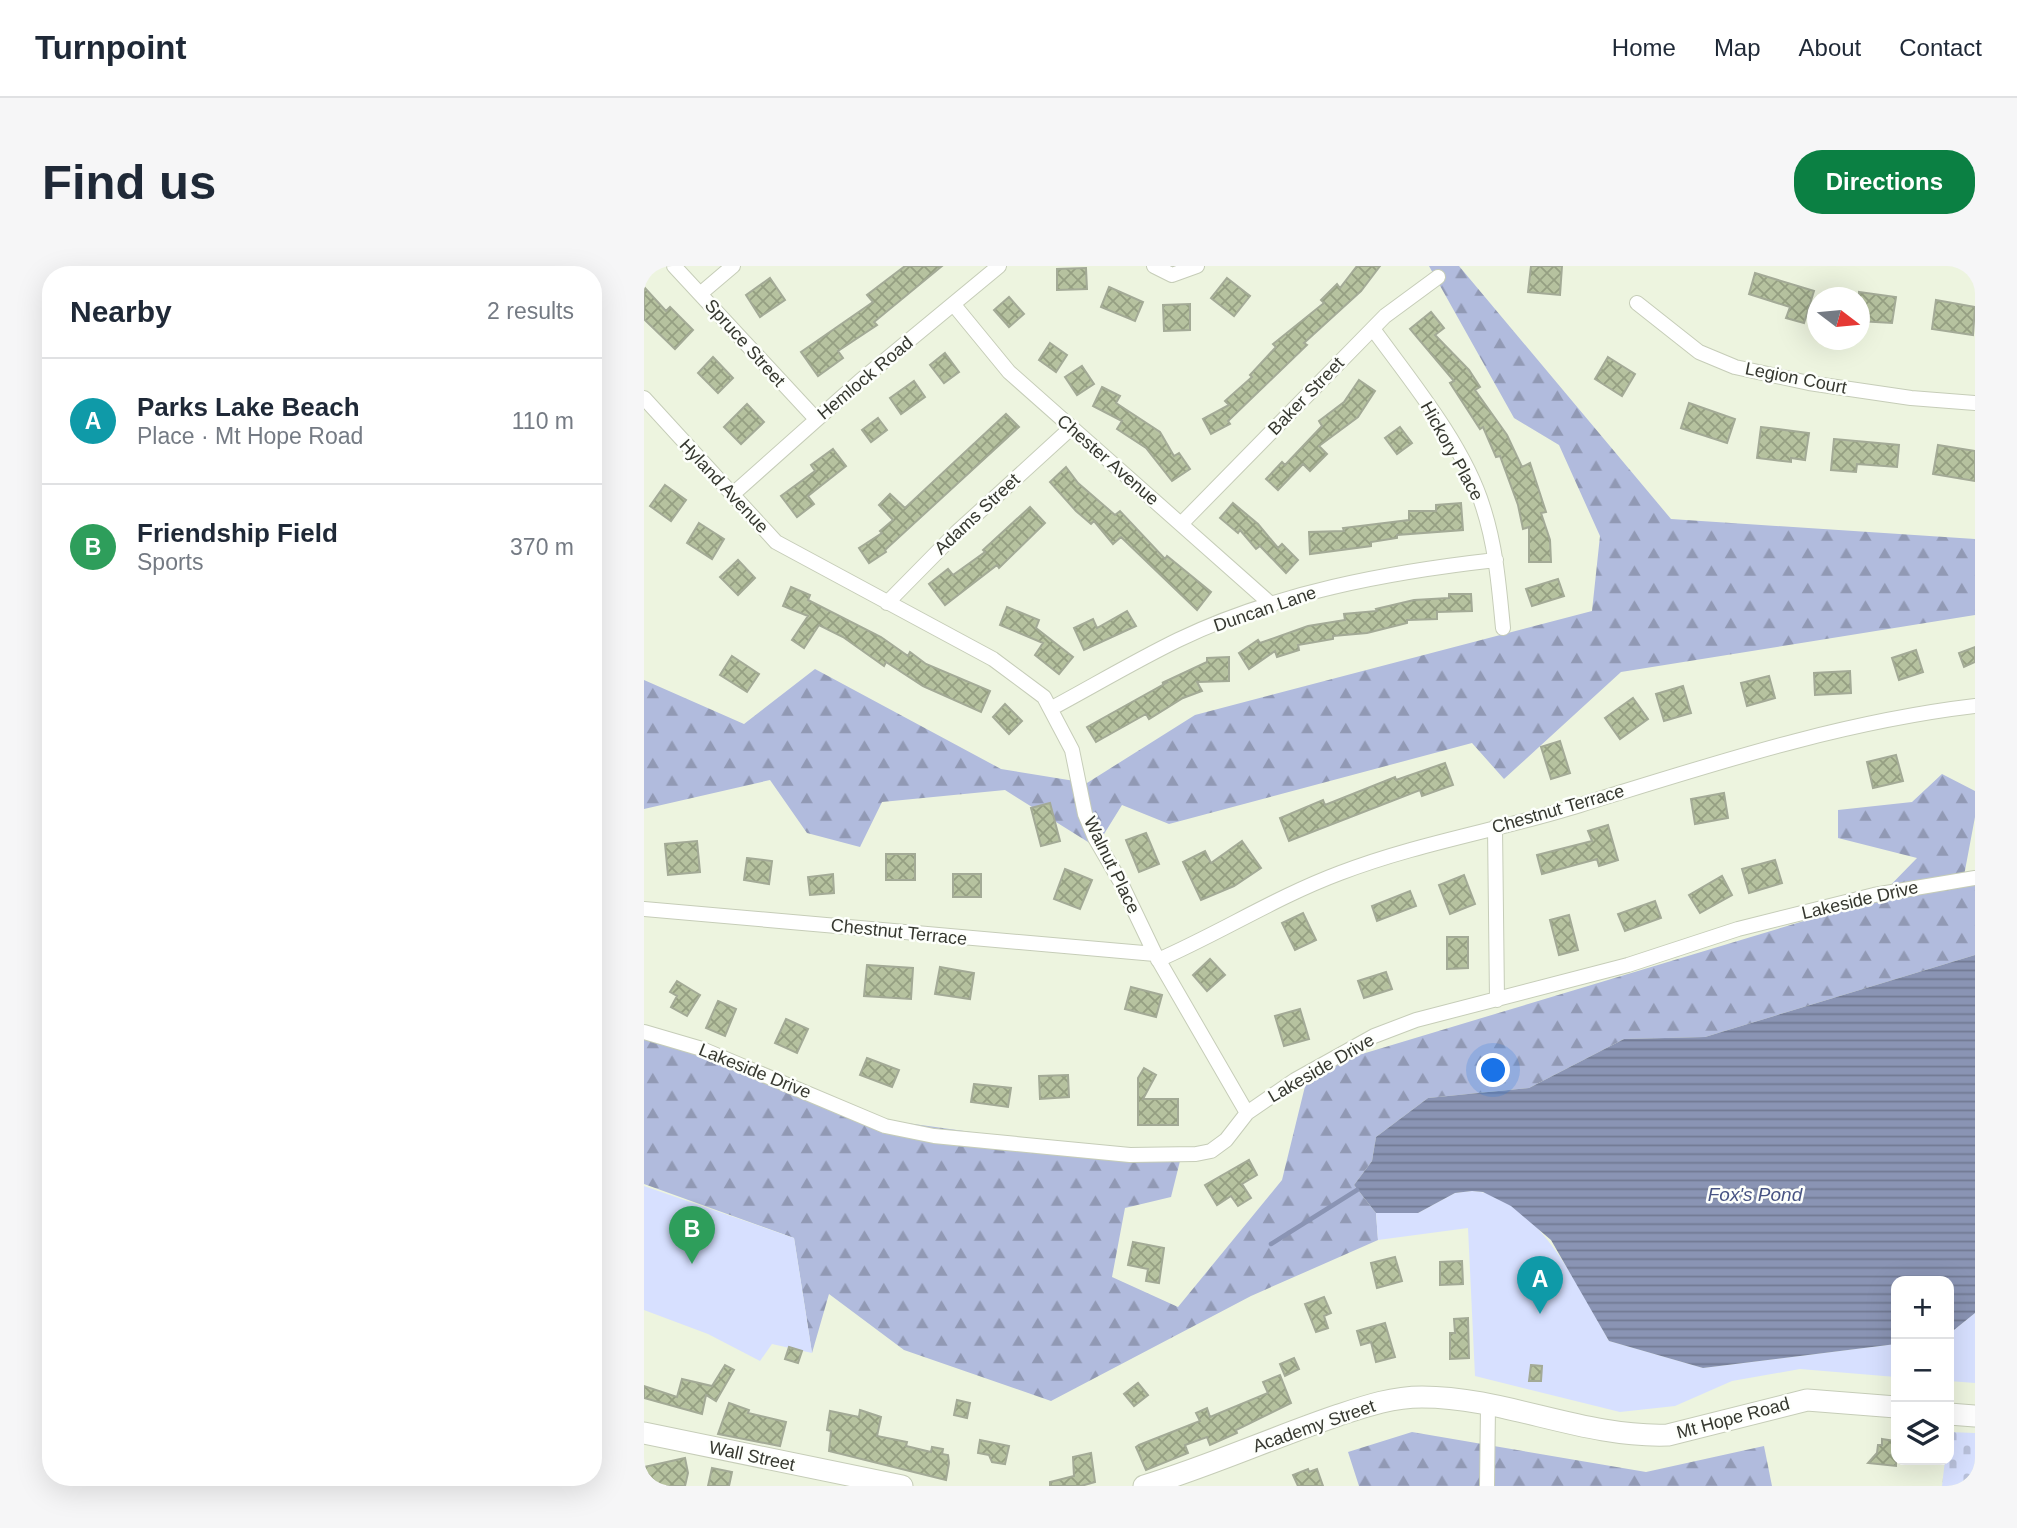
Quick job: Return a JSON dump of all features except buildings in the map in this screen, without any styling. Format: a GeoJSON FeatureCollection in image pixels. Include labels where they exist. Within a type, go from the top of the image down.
{"type":"FeatureCollection","features":[{"type":"Feature","properties":{"kind":"street","name":"Spruce Street"},"geometry":{"type":"LineString","coordinates":[[674,266],[816,419]]}},
{"type":"Feature","properties":{"kind":"street"},"geometry":{"type":"LineString","coordinates":[[700,294],[733,266]]}},
{"type":"Feature","properties":{"kind":"street","name":"Hemlock Road"},"geometry":{"type":"LineString","coordinates":[[733,494],[816,419],[999,266]]}},
{"type":"Feature","properties":{"kind":"street"},"geometry":{"type":"LineString","coordinates":[[1154,266],[1172,275],[1197,266]]}},
{"type":"Feature","properties":{"kind":"street","name":"Baker Street"},"geometry":{"type":"LineString","coordinates":[[1182,523],[1385,316],[1438,277]]}},
{"type":"Feature","properties":{"kind":"street","name":"Legion Court"},"geometry":{"type":"LineString","coordinates":[[1637,303],[1699,352],[1735,367],[1822,385],[1975,403]]}},
{"type":"Feature","properties":{"kind":"street","name":"Chester Avenue"},"geometry":{"type":"LineString","coordinates":[[954,305],[1009,372],[1272,604]]}},
{"type":"Feature","properties":{"kind":"street","name":"Hickory Place"},"geometry":{"type":"LineString","coordinates":[[1373,329],[1414,386],[1471,477],[1482,504],[1496,559],[1503,628]]}},
{"type":"Feature","properties":{"kind":"street","name":"Hyland Avenue"},"geometry":{"type":"LineString","coordinates":[[644,398],[776,542],[887,603]]}},
{"type":"Feature","properties":{"kind":"street","name":"Adams Street"},"geometry":{"type":"LineString","coordinates":[[887,603],[956,533],[1071,428]]}},
{"type":"Feature","properties":{"kind":"street","name":"Duncan Lane"},"geometry":{"type":"LineString","coordinates":[[1052,709],[1179,640],[1272,604],[1359,580],[1496,559]]}},
{"type":"Feature","properties":{"kind":"street","name":"Walnut Place"},"geometry":{"type":"LineString","coordinates":[[887,603],[993,659],[1023,678],[1044,697],[1072,750],[1086,814],[1095,838],[1120,881],[1156,957],[1247,1113]]}},
{"type":"Feature","properties":{"kind":"street","name":"Chestnut Terrace"},"geometry":{"type":"LineString","coordinates":[[644,909],[1156,957],[1205,940],[1237,919],[1339,873],[1391,855],[1579,806],[1630,788],[1713,766],[1799,738],[1932,711],[1975,706]]}},
{"type":"Feature","properties":{"kind":"street"},"geometry":{"type":"LineString","coordinates":[[1495,827],[1497,1000]]}},
{"type":"Feature","properties":{"kind":"street","name":"Lakeside Drive"},"geometry":{"type":"LineString","coordinates":[[644,1032],[702,1049],[885,1126],[933,1136],[1175,1156],[1211,1151],[1226,1140],[1247,1113],[1295,1080],[1374,1036],[1416,1020],[1628,965],[1738,929],[1874,895],[1975,878]]}},
{"type":"Feature","properties":{"kind":"street","name":"Academy Street"},"geometry":{"type":"LineString","coordinates":[[1144,1486],[1325,1419],[1387,1400],[1424,1397],[1488,1406]]}},
{"type":"Feature","properties":{"kind":"street","name":"Mt Hope Road"},"geometry":{"type":"LineString","coordinates":[[1488,1406],[1616,1433],[1646,1436],[1668,1435],[1807,1400],[1891,1407]]}},
{"type":"Feature","properties":{"kind":"street"},"geometry":{"type":"LineString","coordinates":[[1487,1486],[1488,1406]]}},
{"type":"Feature","properties":{"kind":"street"},"geometry":{"type":"LineString","coordinates":[[1954,1414],[1975,1416]]}},
{"type":"Feature","properties":{"kind":"street","name":"Wall Street"},"geometry":{"type":"LineString","coordinates":[[644,1433],[902,1486]]}},
{"type":"Feature","properties":{"kind":"green space"},"geometry":{"type":"Polygon","coordinates":[[[1429,266],[1459,266],[1671,519],[1975,539],[1975,615],[1621,672],[1504,779],[1472,743],[1169,824],[1122,805],[1096,847],[1005,790],[882,802],[860,847],[807,833],[770,780],[644,809],[644,680],[744,724],[815,669],[1001,769],[1087,783],[1195,715],[1592,611],[1600,536],[1559,445],[1514,418],[1429,266]]]}},
{"type":"Feature","properties":{"kind":"green space"},"geometry":{"type":"Polygon","coordinates":[[[1942,774],[1975,791],[1975,817],[1963,881],[1975,880],[1975,955],[1705,1037],[1624,1039],[1529,1088],[1428,1098],[1376,1137],[1372,1161],[1354,1185],[1376,1213],[1378,1240],[1251,1296],[1051,1401],[904,1350],[829,1294],[812,1353],[794,1238],[644,1184],[644,1034],[849,1115],[1180,1161],[1171,1197],[1125,1208],[1112,1277],[1178,1307],[1282,1180],[1309,1070],[1877,899],[1917,858],[1838,838],[1838,810],[1912,802],[1942,774]]]}},
{"type":"Feature","properties":{"kind":"green space"},"geometry":{"type":"Polygon","coordinates":[[[644,1186],[794,1238],[812,1353],[772,1344],[760,1361],[708,1334],[644,1310],[644,1186]]]}},
{"type":"Feature","properties":{"kind":"green space"},"geometry":{"type":"Polygon","coordinates":[[[1472,1191],[1495,1196],[1517,1209],[1537,1227],[1570,1273],[1609,1341],[1703,1368],[1891,1345],[1891,1377],[1800,1369],[1732,1381],[1675,1406],[1620,1412],[1475,1376],[1468,1228],[1378,1240],[1376,1213],[1418,1213],[1455,1193],[1472,1191]]]}},
{"type":"Feature","properties":{"kind":"green space"},"geometry":{"type":"Polygon","coordinates":[[[1975,1313],[1975,1383],[1954,1381],[1954,1330],[1975,1313]]]}},
{"type":"Feature","properties":{"kind":"green space"},"geometry":{"type":"Polygon","coordinates":[[[1412,1432],[1646,1472],[1764,1446],[1772,1486],[1359,1486],[1348,1452],[1412,1432]]]}},
{"type":"Feature","properties":{"kind":"green space"},"geometry":{"type":"Polygon","coordinates":[[[1954,1432],[1975,1433],[1975,1486],[1942,1486],[1944,1465],[1954,1465],[1954,1432]]]}},
{"type":"Feature","properties":{"kind":"water","name":"Fox's Pond"},"geometry":{"type":"Polygon","coordinates":[[[1975,955],[1975,1313],[1954,1330],[1954,1276],[1891,1276],[1891,1345],[1703,1368],[1609,1341],[1551,1240],[1511,1206],[1483,1192],[1472,1191],[1455,1193],[1418,1213],[1376,1213],[1354,1185],[1372,1161],[1376,1137],[1428,1098],[1529,1088],[1624,1039],[1705,1037],[1975,955]]]}},
{"type":"Feature","properties":{"kind":"waterway"},"geometry":{"type":"LineString","coordinates":[[1271,1244],[1357,1190]]}},
{"type":"Feature","properties":{"kind":"place","name":"Friendship Field"},"geometry":{"type":"Point","coordinates":[692,1264]}},
{"type":"Feature","properties":{"kind":"place","name":"Parks Lake Beach"},"geometry":{"type":"Point","coordinates":[1540,1314]}}]}
